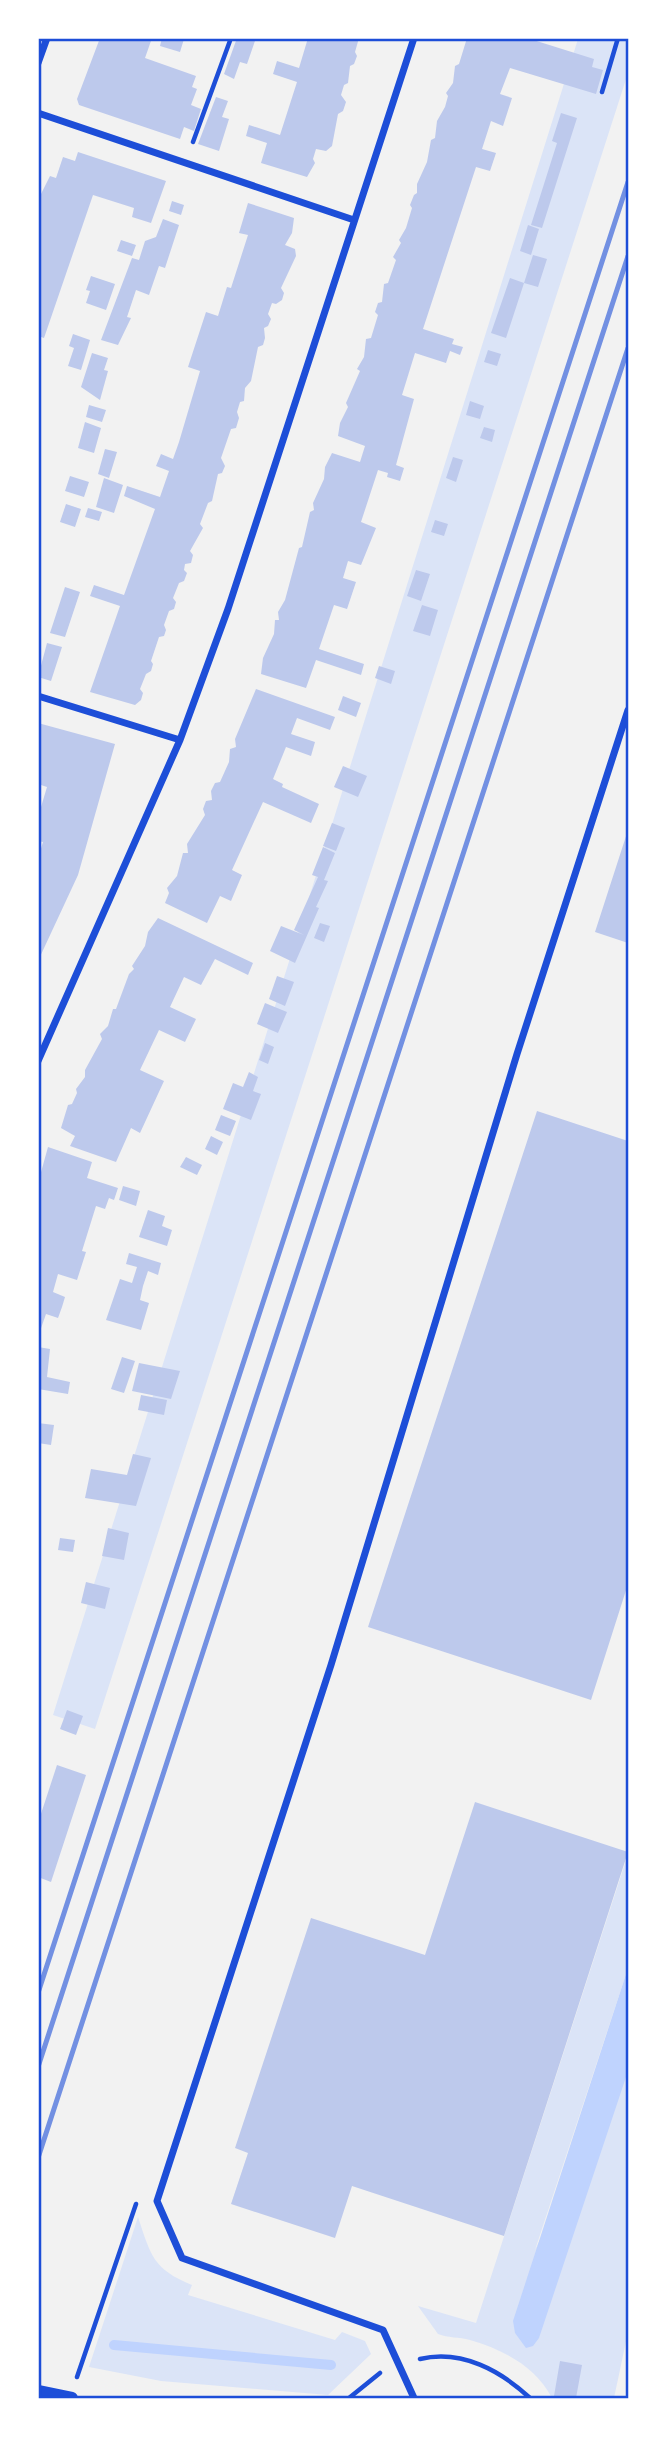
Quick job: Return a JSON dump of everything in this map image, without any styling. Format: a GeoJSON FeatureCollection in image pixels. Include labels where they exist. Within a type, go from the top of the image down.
{"type":"FeatureCollection","features":[{"type":"Feature","properties":{"kind":"street"},"geometry":{"type":"LineString","coordinates":[[38,63],[47,38]]}},
{"type":"Feature","properties":{"kind":"street"},"geometry":{"type":"LineString","coordinates":[[39,1058],[180,740],[228,609],[414,38]]}},
{"type":"Feature","properties":{"kind":"street"},"geometry":{"type":"LineString","coordinates":[[38,114],[354,220]]}},
{"type":"Feature","properties":{"kind":"street"},"geometry":{"type":"LineString","coordinates":[[38,696],[180,740]]}},
{"type":"Feature","properties":{"kind":"street"},"geometry":{"type":"LineString","coordinates":[[414,2399],[383,2330],[182,2258],[158,2201],[331,1665],[513,1067],[628,710]]}},
{"type":"Feature","properties":{"kind":"street"},"geometry":{"type":"LineString","coordinates":[[38,2391],[71,2398]]}},
{"type":"Feature","properties":{"kind":"path"},"geometry":{"type":"LineString","coordinates":[[185,163],[231,38]]}},
{"type":"Feature","properties":{"kind":"path"},"geometry":{"type":"LineString","coordinates":[[602,92],[618,39]]}},
{"type":"Feature","properties":{"kind":"path"},"geometry":{"type":"LineString","coordinates":[[71,2398],[134,2204],[158,2201]]}},
{"type":"Feature","properties":{"kind":"path"},"geometry":{"type":"LineString","coordinates":[[349,2399],[371,2378],[400,2363],[430,2357],[473,2361],[508,2378],[530,2399]]}},
{"type":"Feature","properties":{"kind":"shaded area"},"geometry":{"type":"Polygon","coordinates":[[[578,39],[628,39],[628,73],[95,1729],[53,1715],[578,39]]]}},
{"type":"Feature","properties":{"kind":"shaded area"},"geometry":{"type":"Polygon","coordinates":[[[628,1854],[628,1968],[535,2250],[628,2058],[628,2332],[614,2398],[552,2398],[528,2368],[506,2354],[470,2340],[438,2334],[418,2306],[476,2323],[628,1854]]]}},
{"type":"Feature","properties":{"kind":"shaded area"},"geometry":{"type":"Polygon","coordinates":[[[138,2217],[155,2260],[169,2273],[192,2285],[188,2295],[335,2340],[342,2332],[365,2341],[371,2354],[328,2395],[161,2381],[89,2367],[138,2217]]]}},
{"type":"Feature","properties":{"kind":"water"},"geometry":{"type":"Polygon","coordinates":[[[628,1968],[628,2071],[539,2338],[533,2346],[526,2348],[515,2333],[513,2321],[628,1968]]]}},
{"type":"Feature","properties":{"kind":"building"},"geometry":{"type":"Polygon","coordinates":[[[100,38],[152,38],[145,58],[196,76],[192,87],[197,89],[191,105],[201,109],[194,131],[184,127],[180,139],[79,105],[77,99],[100,38]]]}},
{"type":"Feature","properties":{"kind":"building"},"geometry":{"type":"Polygon","coordinates":[[[162,38],[184,39],[180,52],[160,46],[162,38]]]}},
{"type":"Feature","properties":{"kind":"building"},"geometry":{"type":"Polygon","coordinates":[[[237,38],[256,38],[247,64],[240,62],[234,79],[224,74],[237,38]]]}},
{"type":"Feature","properties":{"kind":"building"},"geometry":{"type":"Polygon","coordinates":[[[308,38],[359,38],[355,52],[357,56],[354,64],[350,66],[348,83],[344,85],[341,95],[346,102],[343,111],[338,114],[332,146],[326,151],[316,149],[313,159],[315,163],[307,177],[261,163],[267,143],[246,136],[249,125],[280,135],[297,82],[273,74],[277,61],[299,68],[308,38]]]}},
{"type":"Feature","properties":{"kind":"building"},"geometry":{"type":"Polygon","coordinates":[[[467,38],[527,38],[594,59],[592,67],[603,70],[596,94],[510,68],[500,94],[512,98],[503,126],[491,121],[482,149],[496,153],[490,171],[476,167],[423,329],[454,339],[452,344],[463,347],[460,355],[450,351],[446,363],[415,353],[402,395],[414,399],[396,465],[404,468],[400,481],[387,477],[388,473],[378,470],[361,522],[376,528],[361,565],[348,561],[343,578],[356,582],[347,609],[334,605],[319,649],[364,664],[361,675],[316,660],[306,688],[261,674],[263,658],[274,634],[275,620],[279,620],[278,612],[285,600],[310,512],[314,510],[313,503],[324,479],[325,467],[332,453],[360,462],[365,446],[338,436],[340,423],[360,371],[357,369],[364,357],[366,339],[371,338],[378,315],[375,312],[378,303],[382,302],[384,284],[388,283],[396,260],[393,257],[401,243],[399,240],[406,228],[412,208],[410,205],[417,193],[417,184],[427,162],[431,140],[435,138],[437,121],[445,107],[448,96],[446,93],[453,83],[455,66],[459,64],[467,38]]]}},
{"type":"Feature","properties":{"kind":"building"},"geometry":{"type":"Polygon","coordinates":[[[216,97],[228,101],[222,117],[229,119],[219,151],[198,144],[216,97]]]}},
{"type":"Feature","properties":{"kind":"building"},"geometry":{"type":"Polygon","coordinates":[[[561,113],[577,118],[542,228],[531,225],[557,143],[552,141],[561,113]]]}},
{"type":"Feature","properties":{"kind":"building"},"geometry":{"type":"Polygon","coordinates":[[[78,152],[166,181],[151,223],[132,217],[134,208],[93,195],[44,338],[38,336],[38,200],[50,176],[56,178],[63,157],[75,161],[78,152]]]}},
{"type":"Feature","properties":{"kind":"building"},"geometry":{"type":"Polygon","coordinates":[[[172,201],[184,205],[181,215],[169,211],[172,201]]]}},
{"type":"Feature","properties":{"kind":"building"},"geometry":{"type":"Polygon","coordinates":[[[248,203],[294,218],[292,233],[285,245],[295,249],[296,256],[281,288],[284,293],[282,300],[276,304],[272,303],[268,314],[271,319],[264,328],[263,345],[258,347],[251,381],[245,388],[244,401],[240,402],[236,428],[231,429],[221,458],[225,466],[222,473],[218,474],[212,501],[208,503],[200,524],[203,528],[190,551],[193,555],[191,563],[185,564],[184,570],[187,573],[173,598],[176,602],[174,609],[169,611],[164,625],[164,636],[159,637],[151,661],[151,671],[146,674],[140,689],[143,693],[141,700],[135,705],[90,692],[120,606],[90,596],[94,585],[124,595],[155,509],[124,496],[127,486],[160,497],[169,471],[156,466],[161,454],[173,459],[179,442],[200,371],[188,367],[206,312],[218,316],[227,287],[231,288],[248,235],[239,233],[248,203]]]}},
{"type":"Feature","properties":{"kind":"building"},"geometry":{"type":"Polygon","coordinates":[[[163,219],[179,225],[165,268],[159,266],[149,295],[136,290],[127,317],[131,318],[118,345],[101,340],[132,258],[139,260],[145,241],[156,237],[163,219]]]}},
{"type":"Feature","properties":{"kind":"building"},"geometry":{"type":"Polygon","coordinates":[[[528,225],[539,229],[531,255],[520,251],[528,225]]]}},
{"type":"Feature","properties":{"kind":"building"},"geometry":{"type":"Polygon","coordinates":[[[121,240],[136,245],[132,256],[117,251],[121,240]]]}},
{"type":"Feature","properties":{"kind":"building"},"geometry":{"type":"Polygon","coordinates":[[[533,255],[547,259],[538,287],[524,283],[533,255]]]}},
{"type":"Feature","properties":{"kind":"building"},"geometry":{"type":"Polygon","coordinates":[[[91,276],[115,284],[106,310],[86,303],[90,291],[86,290],[91,276]]]}},
{"type":"Feature","properties":{"kind":"building"},"geometry":{"type":"Polygon","coordinates":[[[510,278],[524,283],[506,338],[491,333],[510,278]]]}},
{"type":"Feature","properties":{"kind":"building"},"geometry":{"type":"Polygon","coordinates":[[[73,334],[90,340],[81,370],[68,366],[74,348],[69,346],[73,334]]]}},
{"type":"Feature","properties":{"kind":"building"},"geometry":{"type":"Polygon","coordinates":[[[488,350],[501,354],[497,366],[484,362],[488,350]]]}},
{"type":"Feature","properties":{"kind":"building"},"geometry":{"type":"Polygon","coordinates":[[[92,353],[108,358],[104,370],[108,371],[100,400],[81,387],[92,353]]]}},
{"type":"Feature","properties":{"kind":"building"},"geometry":{"type":"Polygon","coordinates":[[[470,401],[484,406],[480,419],[466,415],[470,401]]]}},
{"type":"Feature","properties":{"kind":"building"},"geometry":{"type":"Polygon","coordinates":[[[89,405],[106,410],[102,422],[86,417],[89,405]]]}},
{"type":"Feature","properties":{"kind":"building"},"geometry":{"type":"Polygon","coordinates":[[[85,422],[101,428],[94,453],[78,448],[85,422]]]}},
{"type":"Feature","properties":{"kind":"building"},"geometry":{"type":"Polygon","coordinates":[[[484,427],[495,430],[492,442],[480,438],[484,427]]]}},
{"type":"Feature","properties":{"kind":"building"},"geometry":{"type":"Polygon","coordinates":[[[105,449],[117,452],[109,478],[98,474],[105,449]]]}},
{"type":"Feature","properties":{"kind":"building"},"geometry":{"type":"Polygon","coordinates":[[[453,457],[463,460],[456,482],[446,478],[453,457]]]}},
{"type":"Feature","properties":{"kind":"building"},"geometry":{"type":"Polygon","coordinates":[[[70,476],[89,482],[84,497],[65,491],[70,476]]]}},
{"type":"Feature","properties":{"kind":"building"},"geometry":{"type":"Polygon","coordinates":[[[104,478],[123,485],[114,513],[96,507],[104,478]]]}},
{"type":"Feature","properties":{"kind":"building"},"geometry":{"type":"Polygon","coordinates":[[[66,504],[81,509],[75,527],[60,522],[66,504]]]}},
{"type":"Feature","properties":{"kind":"building"},"geometry":{"type":"Polygon","coordinates":[[[88,508],[102,512],[99,521],[85,517],[88,508]]]}},
{"type":"Feature","properties":{"kind":"building"},"geometry":{"type":"Polygon","coordinates":[[[435,520],[448,524],[444,536],[431,532],[435,520]]]}},
{"type":"Feature","properties":{"kind":"building"},"geometry":{"type":"Polygon","coordinates":[[[416,570],[430,574],[421,601],[407,596],[416,570]]]}},
{"type":"Feature","properties":{"kind":"building"},"geometry":{"type":"Polygon","coordinates":[[[65,587],[80,592],[65,637],[50,633],[65,587]]]}},
{"type":"Feature","properties":{"kind":"building"},"geometry":{"type":"Polygon","coordinates":[[[422,605],[438,610],[430,636],[413,631],[422,605]]]}},
{"type":"Feature","properties":{"kind":"building"},"geometry":{"type":"Polygon","coordinates":[[[47,643],[62,647],[51,681],[38,677],[47,643]]]}},
{"type":"Feature","properties":{"kind":"building"},"geometry":{"type":"Polygon","coordinates":[[[379,666],[395,671],[391,684],[375,678],[379,666]]]}},
{"type":"Feature","properties":{"kind":"building"},"geometry":{"type":"Polygon","coordinates":[[[256,689],[335,717],[330,730],[297,718],[291,734],[315,742],[311,756],[286,747],[273,779],[283,784],[282,787],[319,804],[311,823],[263,802],[232,870],[242,875],[231,901],[220,896],[207,923],[165,903],[169,893],[167,888],[177,876],[183,853],[188,853],[187,844],[205,815],[203,809],[206,801],[212,800],[211,791],[215,783],[220,782],[229,762],[230,749],[236,747],[235,739],[256,689]]]}},
{"type":"Feature","properties":{"kind":"building"},"geometry":{"type":"Polygon","coordinates":[[[343,696],[361,703],[356,717],[338,710],[343,696]]]}},
{"type":"Feature","properties":{"kind":"building"},"geometry":{"type":"Polygon","coordinates":[[[38,723],[115,744],[78,875],[38,961],[38,858],[43,842],[38,841],[38,817],[47,787],[38,784],[38,723]]]}},
{"type":"Feature","properties":{"kind":"building"},"geometry":{"type":"Polygon","coordinates":[[[343,766],[367,776],[358,797],[334,787],[343,766]]]}},
{"type":"Feature","properties":{"kind":"building"},"geometry":{"type":"Polygon","coordinates":[[[332,823],[345,828],[336,851],[323,846],[332,823]]]}},
{"type":"Feature","properties":{"kind":"building"},"geometry":{"type":"Polygon","coordinates":[[[628,830],[628,943],[595,932],[628,830]]]}},
{"type":"Feature","properties":{"kind":"building"},"geometry":{"type":"Polygon","coordinates":[[[323,847],[335,853],[324,880],[328,881],[316,907],[319,908],[295,963],[270,951],[281,926],[304,935],[294,930],[318,877],[312,875],[323,847]]]}},
{"type":"Feature","properties":{"kind":"building"},"geometry":{"type":"Polygon","coordinates":[[[158,918],[253,963],[248,975],[215,959],[201,985],[184,977],[170,1007],[196,1019],[185,1042],[159,1030],[140,1070],[164,1081],[140,1133],[131,1128],[116,1162],[70,1146],[75,1136],[61,1128],[68,1105],[72,1104],[76,1089],[85,1077],[85,1070],[102,1039],[100,1034],[108,1026],[113,1009],[116,1009],[129,974],[134,969],[132,966],[145,946],[148,932],[158,918]]]}},
{"type":"Feature","properties":{"kind":"building"},"geometry":{"type":"Polygon","coordinates":[[[320,923],[330,926],[324,942],[314,938],[320,923]]]}},
{"type":"Feature","properties":{"kind":"building"},"geometry":{"type":"Polygon","coordinates":[[[277,976],[294,982],[285,1006],[269,999],[277,976]]]}},
{"type":"Feature","properties":{"kind":"building"},"geometry":{"type":"Polygon","coordinates":[[[265,1003],[287,1012],[278,1033],[257,1024],[265,1003]]]}},
{"type":"Feature","properties":{"kind":"building"},"geometry":{"type":"Polygon","coordinates":[[[265,1043],[274,1047],[268,1064],[259,1060],[265,1043]]]}},
{"type":"Feature","properties":{"kind":"building"},"geometry":{"type":"Polygon","coordinates":[[[249,1072],[258,1077],[253,1091],[261,1094],[251,1120],[223,1109],[233,1083],[243,1087],[249,1072]]]}},
{"type":"Feature","properties":{"kind":"building"},"geometry":{"type":"Polygon","coordinates":[[[537,1111],[628,1141],[628,1584],[591,1700],[368,1627],[537,1111]]]}},
{"type":"Feature","properties":{"kind":"building"},"geometry":{"type":"Polygon","coordinates":[[[221,1115],[236,1121],[230,1136],[215,1130],[221,1115]]]}},
{"type":"Feature","properties":{"kind":"building"},"geometry":{"type":"Polygon","coordinates":[[[211,1136],[223,1142],[217,1155],[205,1149],[211,1136]]]}},
{"type":"Feature","properties":{"kind":"building"},"geometry":{"type":"Polygon","coordinates":[[[48,1147],[92,1162],[87,1178],[118,1188],[114,1200],[109,1198],[105,1209],[96,1206],[82,1251],[86,1252],[77,1280],[58,1274],[53,1292],[65,1297],[62,1307],[58,1318],[46,1314],[39,1334],[38,1183],[48,1147]]]}},
{"type":"Feature","properties":{"kind":"building"},"geometry":{"type":"Polygon","coordinates":[[[186,1157],[202,1165],[197,1175],[180,1167],[186,1157]]]}},
{"type":"Feature","properties":{"kind":"building"},"geometry":{"type":"Polygon","coordinates":[[[123,1186],[140,1191],[136,1206],[119,1200],[123,1186]]]}},
{"type":"Feature","properties":{"kind":"building"},"geometry":{"type":"Polygon","coordinates":[[[148,1210],[165,1216],[162,1226],[172,1230],[167,1246],[139,1237],[148,1210]]]}},
{"type":"Feature","properties":{"kind":"building"},"geometry":{"type":"Polygon","coordinates":[[[129,1253],[161,1263],[158,1275],[148,1271],[143,1286],[140,1300],[149,1303],[141,1330],[106,1320],[120,1279],[132,1283],[137,1267],[126,1264],[129,1253]]]}},
{"type":"Feature","properties":{"kind":"building"},"geometry":{"type":"Polygon","coordinates":[[[38,1347],[50,1349],[47,1377],[70,1382],[68,1394],[38,1389],[38,1347]]]}},
{"type":"Feature","properties":{"kind":"building"},"geometry":{"type":"Polygon","coordinates":[[[122,1357],[135,1361],[124,1393],[111,1389],[122,1357]]]}},
{"type":"Feature","properties":{"kind":"building"},"geometry":{"type":"Polygon","coordinates":[[[139,1363],[180,1371],[171,1399],[132,1391],[139,1363]]]}},
{"type":"Feature","properties":{"kind":"building"},"geometry":{"type":"Polygon","coordinates":[[[141,1395],[167,1400],[164,1415],[138,1410],[141,1395]]]}},
{"type":"Feature","properties":{"kind":"building"},"geometry":{"type":"Polygon","coordinates":[[[38,1423],[54,1425],[51,1445],[38,1443],[38,1423]]]}},
{"type":"Feature","properties":{"kind":"building"},"geometry":{"type":"Polygon","coordinates":[[[133,1454],[151,1458],[136,1506],[85,1498],[91,1469],[127,1475],[133,1454]]]}},
{"type":"Feature","properties":{"kind":"building"},"geometry":{"type":"Polygon","coordinates":[[[108,1528],[129,1533],[124,1560],[102,1556],[108,1528]]]}},
{"type":"Feature","properties":{"kind":"building"},"geometry":{"type":"Polygon","coordinates":[[[60,1538],[75,1540],[73,1552],[58,1550],[60,1538]]]}},
{"type":"Feature","properties":{"kind":"building"},"geometry":{"type":"Polygon","coordinates":[[[86,1582],[110,1588],[105,1609],[81,1603],[86,1582]]]}},
{"type":"Feature","properties":{"kind":"building"},"geometry":{"type":"Polygon","coordinates":[[[67,1710],[83,1716],[76,1735],[60,1729],[67,1710]]]}},
{"type":"Feature","properties":{"kind":"building"},"geometry":{"type":"Polygon","coordinates":[[[57,1765],[86,1775],[51,1882],[38,1877],[38,1823],[57,1765]]]}},
{"type":"Feature","properties":{"kind":"building"},"geometry":{"type":"Polygon","coordinates":[[[475,1802],[628,1852],[504,2236],[352,2186],[335,2238],[231,2204],[248,2153],[235,2148],[311,1918],[425,1955],[475,1802]]]}},
{"type":"Feature","properties":{"kind":"building"},"geometry":{"type":"Polygon","coordinates":[[[560,2361],[582,2365],[576,2398],[554,2396],[560,2361]]]}},
{"type":"Feature","properties":{"kind":"waterway"},"geometry":{"type":"LineString","coordinates":[[114,2345],[331,2365]]}},
{"type":"Feature","properties":{"kind":"railway"},"geometry":{"type":"LineString","coordinates":[[38,1993],[628,182]]}},
{"type":"Feature","properties":{"kind":"railway"},"geometry":{"type":"LineString","coordinates":[[38,2067],[628,256]]}},
{"type":"Feature","properties":{"kind":"railway"},"geometry":{"type":"LineString","coordinates":[[38,2158],[628,348]]}}]}
